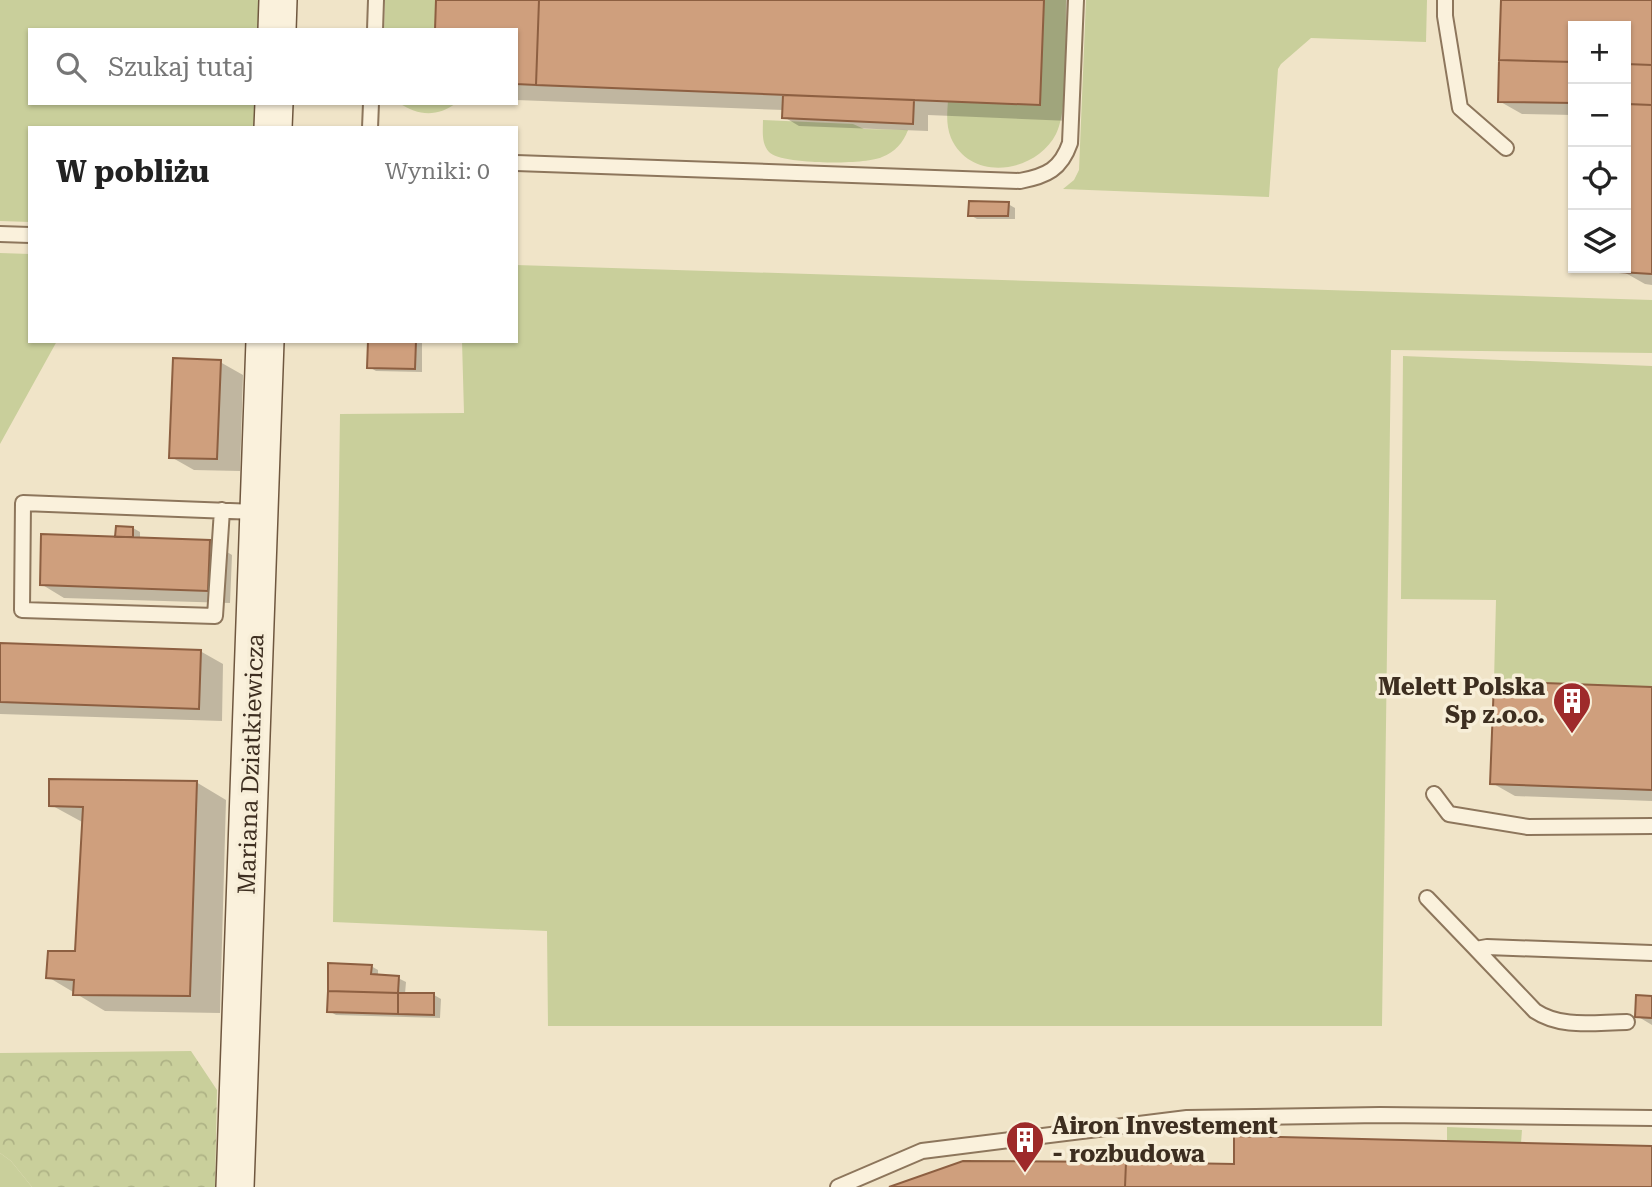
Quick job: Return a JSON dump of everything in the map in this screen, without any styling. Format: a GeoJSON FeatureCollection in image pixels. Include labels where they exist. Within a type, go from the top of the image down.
{"type":"FeatureCollection","features":[{"type":"Feature","properties":{"kind":"street"},"geometry":{"type":"LineString","coordinates":[[277,28],[278,0]]}},
{"type":"Feature","properties":{"kind":"street"},"geometry":{"type":"LineString","coordinates":[[273,126],[274,105]]}},
{"type":"Feature","properties":{"kind":"street","name":"Mariana Dziatkiewicza"},"geometry":{"type":"LineString","coordinates":[[235,1187],[265,343]]}},
{"type":"Feature","properties":{"kind":"lane"},"geometry":{"type":"LineString","coordinates":[[375,28],[376,0]]}},
{"type":"Feature","properties":{"kind":"lane"},"geometry":{"type":"LineString","coordinates":[[518,163],[1020,181],[1040,178],[1051,173],[1060,164],[1070,143],[1076,0]]}},
{"type":"Feature","properties":{"kind":"lane"},"geometry":{"type":"LineString","coordinates":[[1445,0],[1444,16],[1460,108],[1506,148]]}},
{"type":"Feature","properties":{"kind":"lane"},"geometry":{"type":"LineString","coordinates":[[370,126],[372,105]]}},
{"type":"Feature","properties":{"kind":"lane"},"geometry":{"type":"LineString","coordinates":[[0,234],[28,235]]}},
{"type":"Feature","properties":{"kind":"lane"},"geometry":{"type":"LineString","coordinates":[[222,510],[215,616],[22,610],[23,503],[222,510],[259,512]]}},
{"type":"Feature","properties":{"kind":"lane"},"geometry":{"type":"LineString","coordinates":[[1434,794],[1450,814],[1528,827],[1652,826]]}},
{"type":"Feature","properties":{"kind":"lane"},"geometry":{"type":"LineString","coordinates":[[1427,898],[1535,1011],[1558,1022],[1627,1022]]}},
{"type":"Feature","properties":{"kind":"lane"},"geometry":{"type":"LineString","coordinates":[[1476,948],[1652,953]]}},
{"type":"Feature","properties":{"kind":"lane"},"geometry":{"type":"LineString","coordinates":[[838,1187],[922,1151],[1186,1118],[1380,1115],[1652,1118]]}},
{"type":"Feature","properties":{"kind":"green space"},"geometry":{"type":"Polygon","coordinates":[[[0,0],[264,0],[263,28],[28,28],[28,105],[261,105],[260,126],[28,126],[28,222],[0,221],[0,0]]]}},
{"type":"Feature","properties":{"kind":"green space"},"geometry":{"type":"Polygon","coordinates":[[[385,0],[436,0],[435,28],[384,28],[385,0]]]}},
{"type":"Feature","properties":{"kind":"green space"},"geometry":{"type":"Polygon","coordinates":[[[1044,0],[1066,0],[1065,89],[1056,134],[1047,147],[1019,164],[1004,168],[973,162],[960,152],[951,138],[947,115],[948,101],[1040,105],[1044,0]]]}},
{"type":"Feature","properties":{"kind":"green space"},"geometry":{"type":"Polygon","coordinates":[[[1086,0],[1427,0],[1426,42],[1311,38],[1281,64],[1278,69],[1269,197],[1063,189],[1074,180],[1079,170],[1086,0]]]}},
{"type":"Feature","properties":{"kind":"green space"},"geometry":{"type":"Polygon","coordinates":[[[402,105],[453,105],[435,113],[402,105]]]}},
{"type":"Feature","properties":{"kind":"green space"},"geometry":{"type":"Polygon","coordinates":[[[763,120],[853,124],[864,129],[908,130],[904,139],[891,152],[873,160],[806,161],[769,152],[764,141],[763,120]]]}},
{"type":"Feature","properties":{"kind":"green space"},"geometry":{"type":"Polygon","coordinates":[[[0,253],[28,254],[28,343],[56,343],[0,444],[0,253]]]}},
{"type":"Feature","properties":{"kind":"green space"},"geometry":{"type":"Polygon","coordinates":[[[518,265],[1652,300],[1652,353],[1391,350],[1382,1026],[548,1026],[547,931],[333,922],[340,414],[464,413],[462,343],[518,343],[518,265]]]}},
{"type":"Feature","properties":{"kind":"green space"},"geometry":{"type":"Polygon","coordinates":[[[1403,356],[1652,366],[1652,687],[1494,681],[1496,600],[1401,599],[1403,356]]]}},
{"type":"Feature","properties":{"kind":"green space"},"geometry":{"type":"Polygon","coordinates":[[[191,1051],[217,1090],[215,1187],[32,1187],[11,1161],[0,1153],[0,1053],[191,1051]]]}},
{"type":"Feature","properties":{"kind":"green space"},"geometry":{"type":"Polygon","coordinates":[[[1447,1127],[1522,1130],[1521,1143],[1447,1141],[1447,1127]]]}},
{"type":"Feature","properties":{"kind":"green space"},"geometry":{"type":"Polygon","coordinates":[[[0,1153],[11,1161],[32,1187],[0,1187],[0,1153]]]}},
{"type":"Feature","properties":{"kind":"building"},"geometry":{"type":"Polygon","coordinates":[[[436,0],[539,0],[536,85],[518,84],[518,28],[435,28],[436,0]]]}},
{"type":"Feature","properties":{"kind":"building"},"geometry":{"type":"Polygon","coordinates":[[[539,0],[1044,0],[1040,105],[536,85],[539,0]]]}},
{"type":"Feature","properties":{"kind":"building"},"geometry":{"type":"Polygon","coordinates":[[[1501,0],[1652,0],[1652,65],[1631,64],[1631,21],[1568,21],[1568,62],[1499,60],[1501,0]]]}},
{"type":"Feature","properties":{"kind":"building"},"geometry":{"type":"Polygon","coordinates":[[[1499,60],[1568,62],[1568,103],[1498,102],[1499,60]]]}},
{"type":"Feature","properties":{"kind":"building"},"geometry":{"type":"Polygon","coordinates":[[[1631,64],[1652,65],[1652,105],[1631,104],[1631,64]]]}},
{"type":"Feature","properties":{"kind":"building"},"geometry":{"type":"Polygon","coordinates":[[[783,95],[914,100],[913,124],[782,118],[783,95]]]}},
{"type":"Feature","properties":{"kind":"building"},"geometry":{"type":"Polygon","coordinates":[[[1631,104],[1652,105],[1652,274],[1631,273],[1631,104]]]}},
{"type":"Feature","properties":{"kind":"building"},"geometry":{"type":"Polygon","coordinates":[[[969,201],[1009,202],[1008,216],[968,216],[969,201]]]}},
{"type":"Feature","properties":{"kind":"building"},"geometry":{"type":"Polygon","coordinates":[[[368,343],[416,343],[415,369],[367,368],[368,343]]]}},
{"type":"Feature","properties":{"kind":"building"},"geometry":{"type":"Polygon","coordinates":[[[173,358],[221,360],[217,459],[169,458],[173,358]]]}},
{"type":"Feature","properties":{"kind":"building"},"geometry":{"type":"Polygon","coordinates":[[[116,526],[133,527],[133,537],[115,537],[116,526]]]}},
{"type":"Feature","properties":{"kind":"building"},"geometry":{"type":"Polygon","coordinates":[[[41,534],[210,540],[208,591],[40,585],[41,534]]]}},
{"type":"Feature","properties":{"kind":"building"},"geometry":{"type":"Polygon","coordinates":[[[0,643],[201,650],[199,709],[0,702],[0,643]]]}},
{"type":"Feature","properties":{"kind":"building","name":"Melett Polska Sp z.o.o."},"geometry":{"type":"Polygon","coordinates":[[[1494,681],[1652,687],[1652,790],[1490,784],[1494,681]]]}},
{"type":"Feature","properties":{"kind":"building"},"geometry":{"type":"Polygon","coordinates":[[[49,779],[197,781],[190,996],[73,995],[74,980],[46,978],[48,951],[75,951],[83,807],[49,806],[49,779]]]}},
{"type":"Feature","properties":{"kind":"building"},"geometry":{"type":"Polygon","coordinates":[[[328,963],[372,965],[371,974],[399,976],[398,993],[328,991],[328,963]]]}},
{"type":"Feature","properties":{"kind":"building"},"geometry":{"type":"Polygon","coordinates":[[[328,991],[398,993],[398,1014],[327,1012],[328,991]]]}},
{"type":"Feature","properties":{"kind":"building"},"geometry":{"type":"Polygon","coordinates":[[[398,993],[434,993],[434,1015],[398,1014],[398,993]]]}},
{"type":"Feature","properties":{"kind":"building"},"geometry":{"type":"Polygon","coordinates":[[[1636,995],[1652,996],[1652,1018],[1635,1017],[1636,995]]]}},
{"type":"Feature","properties":{"kind":"building"},"geometry":{"type":"Polygon","coordinates":[[[1234,1136],[1652,1146],[1652,1187],[1125,1187],[1126,1162],[1234,1164],[1234,1136]]]}},
{"type":"Feature","properties":{"kind":"building","name":"Airon Investement - rozbudowa"},"geometry":{"type":"Polygon","coordinates":[[[963,1161],[1126,1162],[1125,1187],[889,1187],[963,1161]]]}},
{"type":"Feature","properties":{"kind":"place","name":"Melett Polska Sp z.o.o."},"geometry":{"type":"Point","coordinates":[1572,735]}},
{"type":"Feature","properties":{"kind":"place","name":"Airon Investement - rozbudowa"},"geometry":{"type":"Point","coordinates":[1025,1174]}}]}
